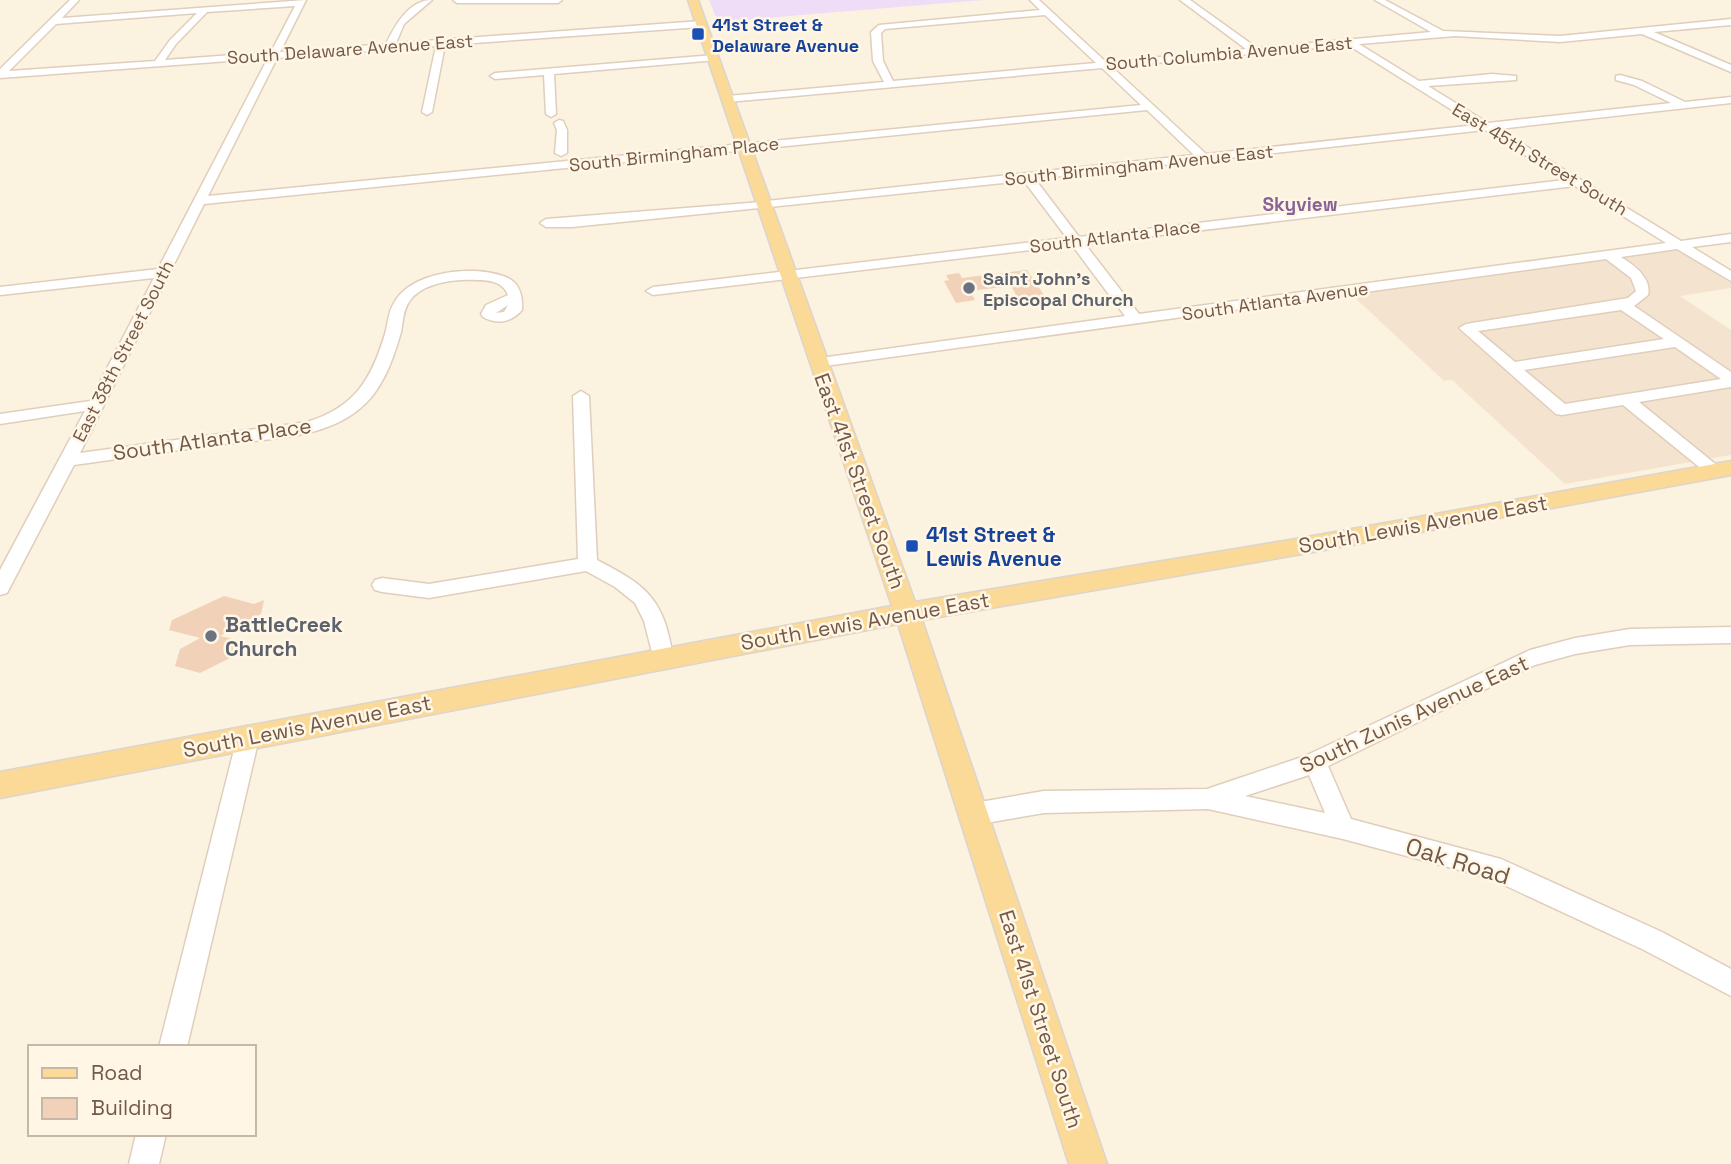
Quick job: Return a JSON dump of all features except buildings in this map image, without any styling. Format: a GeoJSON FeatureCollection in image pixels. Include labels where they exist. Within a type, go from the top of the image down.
{"type":"FeatureCollection","features":[{"type":"Feature","properties":{"kind":"main road","name":"East 41st Street South"},"geometry":{"type":"LineString","coordinates":[[693,0],[907,613],[1088,1164]]}},
{"type":"Feature","properties":{"kind":"main road","name":"South Lewis Avenue East"},"geometry":{"type":"LineString","coordinates":[[0,785],[907,613],[1302,546],[1726,468]]}},
{"type":"Feature","properties":{"kind":"street"},"geometry":{"type":"LineString","coordinates":[[0,75],[75,0]]}},
{"type":"Feature","properties":{"kind":"street"},"geometry":{"type":"LineString","coordinates":[[390,46],[400,23],[428,0]]}},
{"type":"Feature","properties":{"kind":"street"},"geometry":{"type":"LineString","coordinates":[[457,0],[558,0]]}},
{"type":"Feature","properties":{"kind":"street"},"geometry":{"type":"LineString","coordinates":[[1034,0],[1204,158]]}},
{"type":"Feature","properties":{"kind":"street"},"geometry":{"type":"LineString","coordinates":[[1184,0],[1255,51]]}},
{"type":"Feature","properties":{"kind":"street"},"geometry":{"type":"LineString","coordinates":[[1381,1],[1400,0]]}},
{"type":"Feature","properties":{"kind":"street"},"geometry":{"type":"LineString","coordinates":[[1381,1],[1441,34]]}},
{"type":"Feature","properties":{"kind":"street"},"geometry":{"type":"LineString","coordinates":[[56,21],[301,2]]}},
{"type":"Feature","properties":{"kind":"street","name":"East 38th Street South"},"geometry":{"type":"LineString","coordinates":[[0,588],[301,2]]}},
{"type":"Feature","properties":{"kind":"street"},"geometry":{"type":"LineString","coordinates":[[158,62],[173,42],[205,10]]}},
{"type":"Feature","properties":{"kind":"street"},"geometry":{"type":"LineString","coordinates":[[890,84],[878,61],[876,32],[889,25],[1046,12]]}},
{"type":"Feature","properties":{"kind":"street","name":"South Columbia Avenue East"},"geometry":{"type":"LineString","coordinates":[[727,99],[1441,34],[1469,32],[1545,39],[1731,22]]}},
{"type":"Feature","properties":{"kind":"street","name":"South Delaware Avenue East"},"geometry":{"type":"LineString","coordinates":[[0,75],[701,23]]}},
{"type":"Feature","properties":{"kind":"street"},"geometry":{"type":"LineString","coordinates":[[1642,30],[1731,69]]}},
{"type":"Feature","properties":{"kind":"street"},"geometry":{"type":"LineString","coordinates":[[427,112],[441,42]]}},
{"type":"Feature","properties":{"kind":"street","name":"East 45th Street South"},"geometry":{"type":"LineString","coordinates":[[1349,42],[1731,277]]}},
{"type":"Feature","properties":{"kind":"street"},"geometry":{"type":"LineString","coordinates":[[495,76],[714,58]]}},
{"type":"Feature","properties":{"kind":"street"},"geometry":{"type":"LineString","coordinates":[[549,72],[555,119],[562,130],[561,153]]}},
{"type":"Feature","properties":{"kind":"street"},"geometry":{"type":"LineString","coordinates":[[1417,84],[1493,77],[1513,78]]}},
{"type":"Feature","properties":{"kind":"street"},"geometry":{"type":"LineString","coordinates":[[1620,78],[1638,83],[1684,105]]}},
{"type":"Feature","properties":{"kind":"street","name":"South Birmingham Avenue East"},"geometry":{"type":"LineString","coordinates":[[546,223],[572,223],[764,205],[1731,100]]}},
{"type":"Feature","properties":{"kind":"street","name":"South Birmingham Place"},"geometry":{"type":"LineString","coordinates":[[200,201],[1149,107]]}},
{"type":"Feature","properties":{"kind":"street"},"geometry":{"type":"LineString","coordinates":[[542,167],[543,157],[561,153],[567,155],[570,164]]}},
{"type":"Feature","properties":{"kind":"street"},"geometry":{"type":"LineString","coordinates":[[1027,177],[1135,319]]}},
{"type":"Feature","properties":{"kind":"street","name":"South Atlanta Place"},"geometry":{"type":"LineString","coordinates":[[653,291],[1577,182]]}},
{"type":"Feature","properties":{"kind":"street","name":"South Atlanta Avenue"},"geometry":{"type":"LineString","coordinates":[[818,362],[1731,239]]}},
{"type":"Feature","properties":{"kind":"street"},"geometry":{"type":"LineString","coordinates":[[1611,256],[1640,280],[1643,292],[1633,301],[1624,305],[1466,328],[1562,410],[1731,380]]}},
{"type":"Feature","properties":{"kind":"street"},"geometry":{"type":"LineString","coordinates":[[0,290],[163,273]]}},
{"type":"Feature","properties":{"kind":"street","name":"South Atlanta Place"},"geometry":{"type":"LineString","coordinates":[[68,460],[309,427],[338,418],[356,406],[368,391],[392,336],[401,301],[412,290],[438,279],[490,277],[511,284],[515,297]]}},
{"type":"Feature","properties":{"kind":"street"},"geometry":{"type":"LineString","coordinates":[[1624,305],[1731,380]]}},
{"type":"Feature","properties":{"kind":"street"},"geometry":{"type":"LineString","coordinates":[[1512,367],[1677,342]]}},
{"type":"Feature","properties":{"kind":"street"},"geometry":{"type":"LineString","coordinates":[[581,396],[583,496],[588,564]]}},
{"type":"Feature","properties":{"kind":"street"},"geometry":{"type":"LineString","coordinates":[[1635,398],[1726,468]]}},
{"type":"Feature","properties":{"kind":"street"},"geometry":{"type":"LineString","coordinates":[[0,419],[95,405]]}},
{"type":"Feature","properties":{"kind":"street"},"geometry":{"type":"LineString","coordinates":[[0,548],[23,544]]}},
{"type":"Feature","properties":{"kind":"street"},"geometry":{"type":"LineString","coordinates":[[382,584],[429,591],[588,564],[632,589],[650,607],[656,619],[662,659]]}},
{"type":"Feature","properties":{"kind":"street","name":"South Zunis Avenue East"},"geometry":{"type":"LineString","coordinates":[[974,814],[1044,802],[1207,799],[1315,762],[1530,658],[1576,646],[1630,637],[1731,635]]}},
{"type":"Feature","properties":{"kind":"street"},"geometry":{"type":"LineString","coordinates":[[173,1045],[248,738]]}},
{"type":"Feature","properties":{"kind":"street"},"geometry":{"type":"LineString","coordinates":[[1315,762],[1343,828]]}},
{"type":"Feature","properties":{"kind":"street","name":"Oak Road"},"geometry":{"type":"LineString","coordinates":[[1207,799],[1343,828],[1492,867],[1653,941],[1731,983]]}},
{"type":"Feature","properties":{"kind":"street"},"geometry":{"type":"LineString","coordinates":[[144,1164],[151,1136]]}},
{"type":"Feature","properties":{"kind":"shaded area"},"geometry":{"type":"Polygon","coordinates":[[[709,0],[984,0],[718,22],[709,0]]]}},
{"type":"Feature","properties":{"kind":"shaded area"},"geometry":{"type":"Polygon","coordinates":[[[1679,250],[1731,283],[1731,288],[1680,296],[1731,330],[1731,455],[1565,484],[1452,380],[1444,381],[1351,294],[1679,250]]]}},
{"type":"Feature","properties":{"kind":"place","name":"41st Street & Delaware Avenue"},"geometry":{"type":"Point","coordinates":[698,34]}},
{"type":"Feature","properties":{"kind":"place","name":"Saint John's Episcopal Church"},"geometry":{"type":"Point","coordinates":[969,288]}},
{"type":"Feature","properties":{"kind":"place","name":"41st Street & Lewis Avenue"},"geometry":{"type":"Point","coordinates":[912,546]}},
{"type":"Feature","properties":{"kind":"place","name":"BattleCreek Church"},"geometry":{"type":"Point","coordinates":[211,636]}},
{"type":"Feature","properties":{"kind":"district","name":"Skyview"},"geometry":{"type":"Point","coordinates":[1300,204]}}]}
